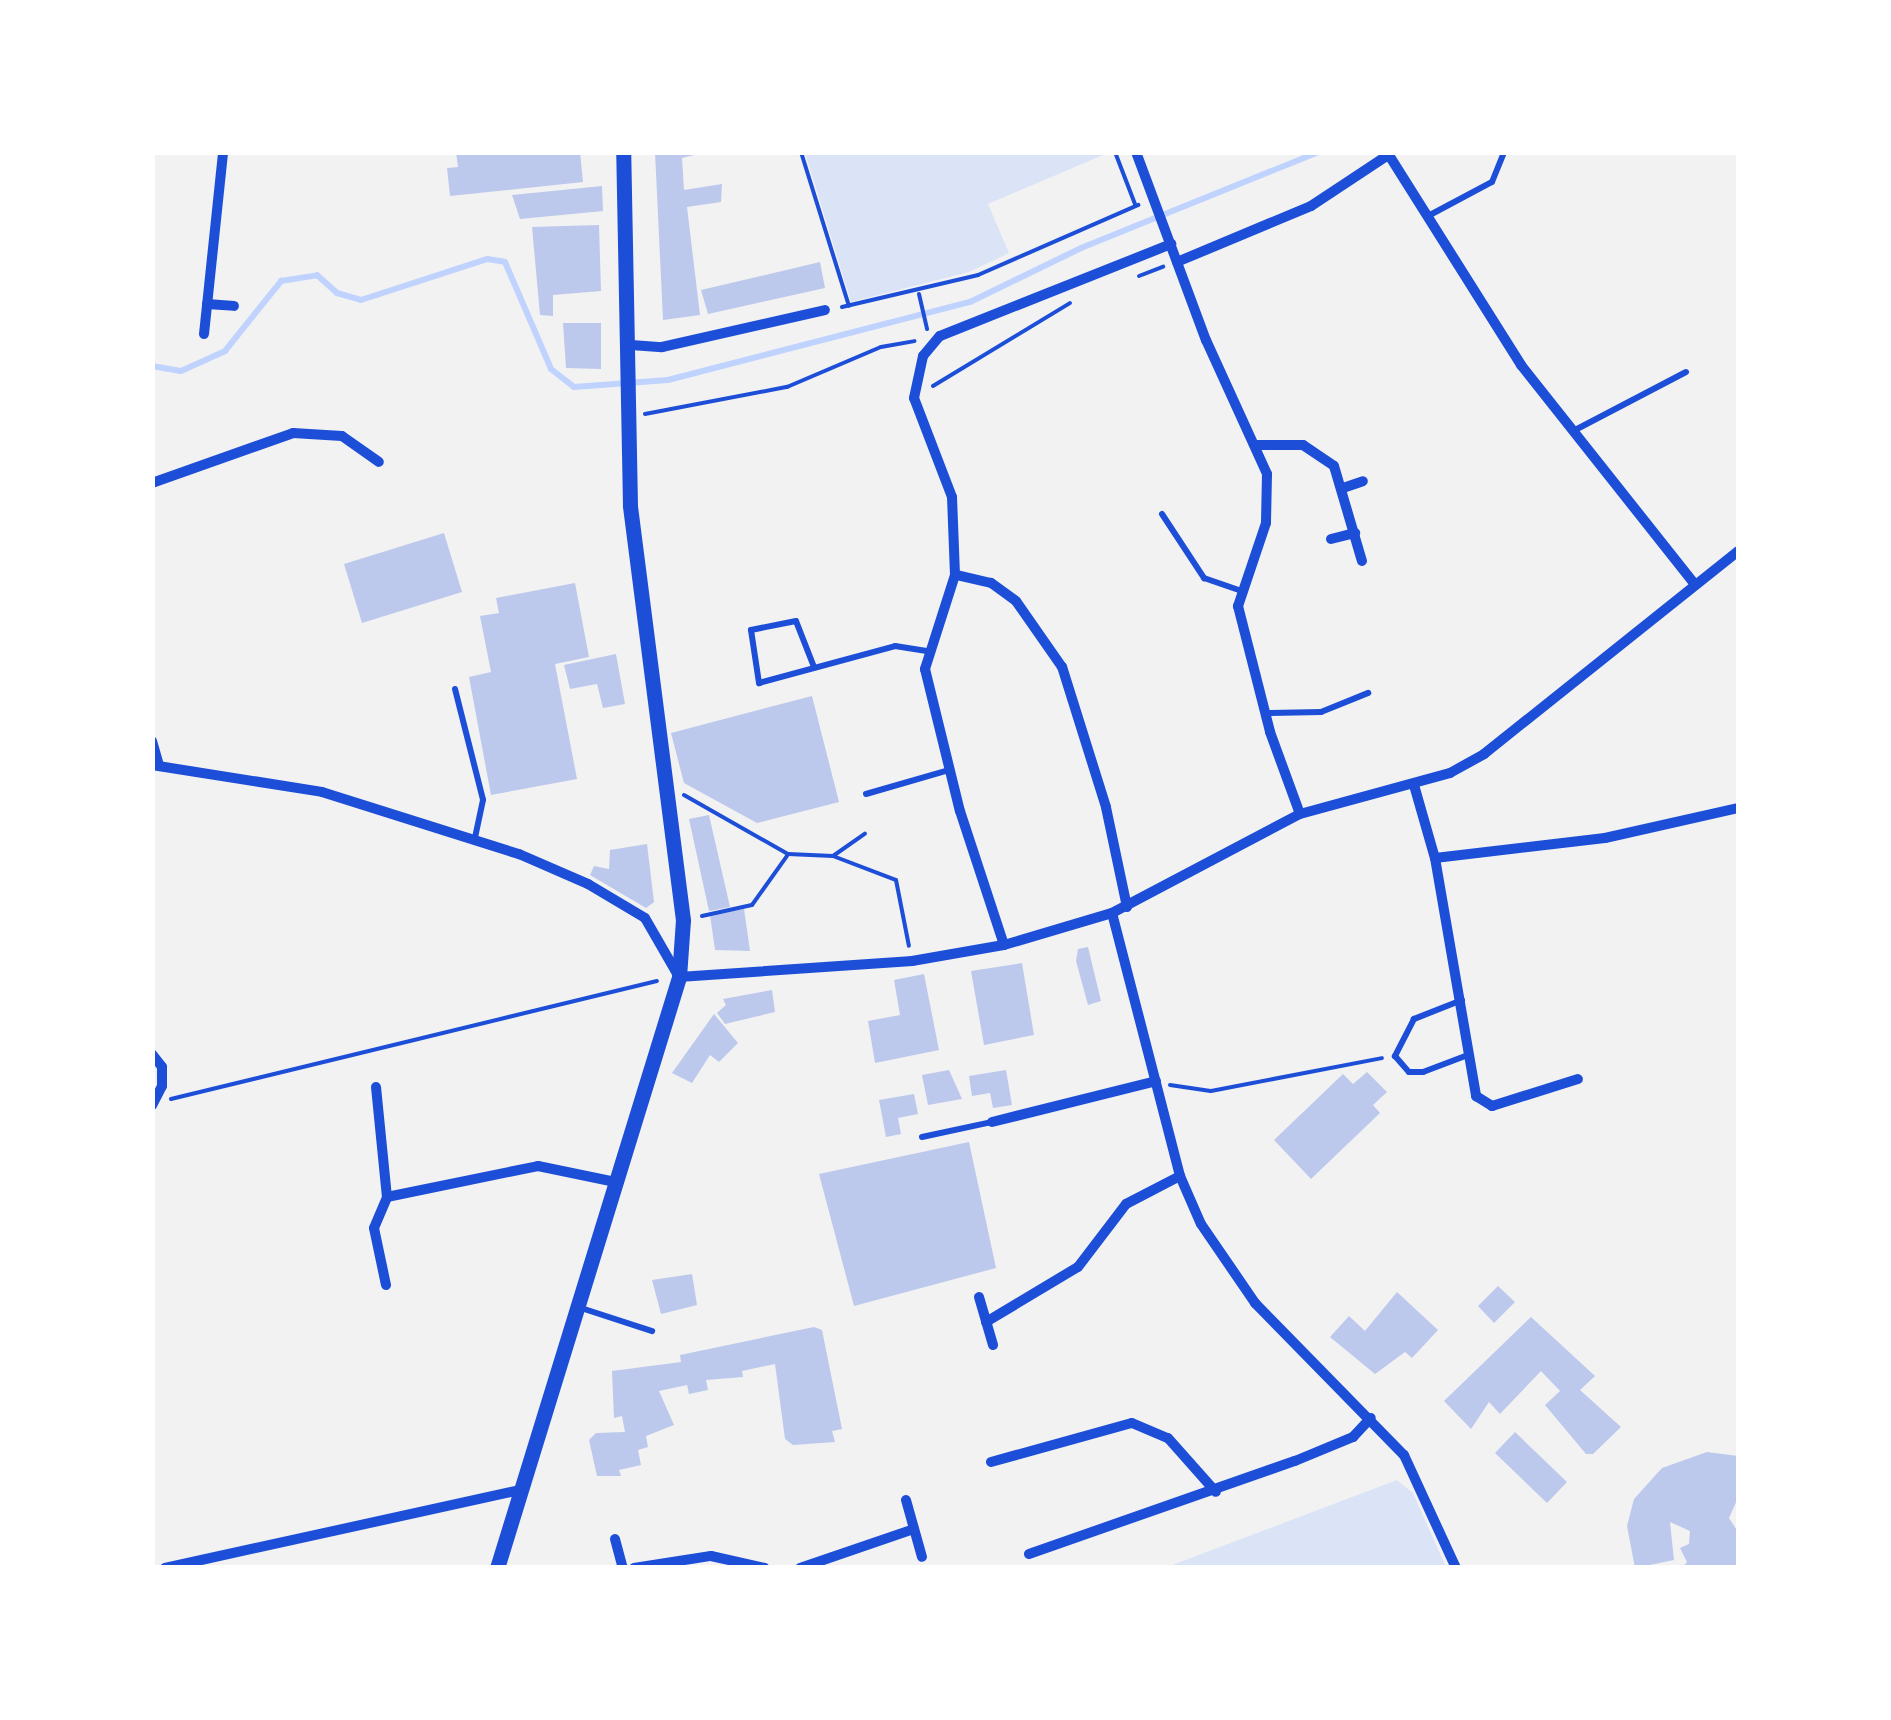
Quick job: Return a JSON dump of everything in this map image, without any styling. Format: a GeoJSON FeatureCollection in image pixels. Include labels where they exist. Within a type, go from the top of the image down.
{"type":"FeatureCollection","features":[{"type":"Feature","properties":{"kind":"street"},"geometry":{"type":"LineString","coordinates":[[204,334],[223,152]]}},
{"type":"Feature","properties":{"kind":"street"},"geometry":{"type":"LineString","coordinates":[[497,1568],[679,977],[683,920],[661,782],[630,506],[631,353],[623,152]]}},
{"type":"Feature","properties":{"kind":"street"},"geometry":{"type":"LineString","coordinates":[[1136,152],[1177,262],[1267,474],[1259,544],[1238,590],[1244,643],[1300,814]]}},
{"type":"Feature","properties":{"kind":"street"},"geometry":{"type":"LineString","coordinates":[[1177,262],[1311,206],[1388,154],[1521,365],[1577,429],[1694,583]]}},
{"type":"Feature","properties":{"kind":"street"},"geometry":{"type":"LineString","coordinates":[[1004,945],[949,770],[930,694],[928,651],[955,575],[952,497],[914,398],[923,356],[940,336],[1169,239]]}},
{"type":"Feature","properties":{"kind":"street"},"geometry":{"type":"LineString","coordinates":[[207,304],[234,306]]}},
{"type":"Feature","properties":{"kind":"street"},"geometry":{"type":"LineString","coordinates":[[631,353],[826,310]]}},
{"type":"Feature","properties":{"kind":"street"},"geometry":{"type":"LineString","coordinates":[[152,483],[293,433],[342,436],[379,462]]}},
{"type":"Feature","properties":{"kind":"street"},"geometry":{"type":"LineString","coordinates":[[1255,445],[1292,443],[1320,452],[1343,488],[1362,561]]}},
{"type":"Feature","properties":{"kind":"street"},"geometry":{"type":"LineString","coordinates":[[1343,488],[1363,481]]}},
{"type":"Feature","properties":{"kind":"street"},"geometry":{"type":"LineString","coordinates":[[1332,539],[1355,533]]}},
{"type":"Feature","properties":{"kind":"street"},"geometry":{"type":"LineString","coordinates":[[679,977],[912,961],[1004,945],[1127,907],[1300,814],[1414,785],[1484,754],[1738,551]]}},
{"type":"Feature","properties":{"kind":"street"},"geometry":{"type":"LineString","coordinates":[[955,575],[991,584],[1016,601],[1062,668],[1106,807],[1127,907]]}},
{"type":"Feature","properties":{"kind":"street"},"geometry":{"type":"LineString","coordinates":[[152,741],[156,765],[322,792],[476,838],[588,884],[645,918],[679,977]]}},
{"type":"Feature","properties":{"kind":"street"},"geometry":{"type":"LineString","coordinates":[[1414,785],[1435,858],[1463,999],[1468,1055],[1484,1106],[1578,1079]]}},
{"type":"Feature","properties":{"kind":"street"},"geometry":{"type":"LineString","coordinates":[[1435,858],[1605,838],[1738,808]]}},
{"type":"Feature","properties":{"kind":"street"},"geometry":{"type":"LineString","coordinates":[[1112,913],[1180,1176],[1225,1268],[1371,1418],[1419,1478],[1456,1568]]}},
{"type":"Feature","properties":{"kind":"street"},"geometry":{"type":"LineString","coordinates":[[152,1054],[162,1067],[155,1105]]}},
{"type":"Feature","properties":{"kind":"street"},"geometry":{"type":"LineString","coordinates":[[992,1122],[1156,1081]]}},
{"type":"Feature","properties":{"kind":"street"},"geometry":{"type":"LineString","coordinates":[[376,1087],[387,1197],[374,1228],[386,1285]]}},
{"type":"Feature","properties":{"kind":"street"},"geometry":{"type":"LineString","coordinates":[[387,1197],[538,1166],[615,1182]]}},
{"type":"Feature","properties":{"kind":"street"},"geometry":{"type":"LineString","coordinates":[[986,1322],[1078,1268],[1126,1204],[1180,1176]]}},
{"type":"Feature","properties":{"kind":"street"},"geometry":{"type":"LineString","coordinates":[[979,1297],[993,1345]]}},
{"type":"Feature","properties":{"kind":"street"},"geometry":{"type":"LineString","coordinates":[[1029,1554],[1216,1492],[1353,1437],[1371,1418]]}},
{"type":"Feature","properties":{"kind":"street"},"geometry":{"type":"LineString","coordinates":[[991,1462],[1132,1423],[1168,1438],[1216,1492]]}},
{"type":"Feature","properties":{"kind":"street"},"geometry":{"type":"LineString","coordinates":[[165,1568],[520,1490]]}},
{"type":"Feature","properties":{"kind":"street"},"geometry":{"type":"LineString","coordinates":[[906,1500],[922,1557]]}},
{"type":"Feature","properties":{"kind":"street"},"geometry":{"type":"LineString","coordinates":[[800,1568],[914,1530]]}},
{"type":"Feature","properties":{"kind":"street"},"geometry":{"type":"LineString","coordinates":[[615,1538],[623,1568]]}},
{"type":"Feature","properties":{"kind":"street"},"geometry":{"type":"LineString","coordinates":[[634,1568],[724,1556],[765,1568]]}},
{"type":"Feature","properties":{"kind":"lane"},"geometry":{"type":"LineString","coordinates":[[1428,216],[1492,182],[1504,152]]}},
{"type":"Feature","properties":{"kind":"lane"},"geometry":{"type":"LineString","coordinates":[[1577,429],[1686,372]]}},
{"type":"Feature","properties":{"kind":"lane"},"geometry":{"type":"LineString","coordinates":[[1162,514],[1204,578],[1238,590]]}},
{"type":"Feature","properties":{"kind":"lane"},"geometry":{"type":"LineString","coordinates":[[814,667],[796,621],[750,630],[759,683],[895,646],[928,651]]}},
{"type":"Feature","properties":{"kind":"lane"},"geometry":{"type":"LineString","coordinates":[[455,690],[483,800],[476,838]]}},
{"type":"Feature","properties":{"kind":"lane"},"geometry":{"type":"LineString","coordinates":[[1264,713],[1321,712],[1368,693]]}},
{"type":"Feature","properties":{"kind":"lane"},"geometry":{"type":"LineString","coordinates":[[866,794],[949,770]]}},
{"type":"Feature","properties":{"kind":"lane"},"geometry":{"type":"LineString","coordinates":[[1463,999],[1414,1019],[1395,1056],[1408,1072],[1423,1072],[1468,1055]]}},
{"type":"Feature","properties":{"kind":"lane"},"geometry":{"type":"LineString","coordinates":[[922,1137],[992,1122]]}},
{"type":"Feature","properties":{"kind":"lane"},"geometry":{"type":"LineString","coordinates":[[577,1306],[652,1331]]}},
{"type":"Feature","properties":{"kind":"path"},"geometry":{"type":"LineString","coordinates":[[801,152],[849,306]]}},
{"type":"Feature","properties":{"kind":"path"},"geometry":{"type":"LineString","coordinates":[[1115,152],[1136,206]]}},
{"type":"Feature","properties":{"kind":"path"},"geometry":{"type":"LineString","coordinates":[[812,313],[978,276],[1154,198]]}},
{"type":"Feature","properties":{"kind":"path"},"geometry":{"type":"LineString","coordinates":[[1129,279],[1177,262]]}},
{"type":"Feature","properties":{"kind":"path"},"geometry":{"type":"LineString","coordinates":[[630,409],[786,387],[880,346],[930,338],[918,292]]}},
{"type":"Feature","properties":{"kind":"path"},"geometry":{"type":"LineString","coordinates":[[914,398],[1080,297]]}},
{"type":"Feature","properties":{"kind":"path"},"geometry":{"type":"LineString","coordinates":[[661,782],[788,854],[833,856],[896,880],[912,961]]}},
{"type":"Feature","properties":{"kind":"path"},"geometry":{"type":"LineString","coordinates":[[833,856],[865,834]]}},
{"type":"Feature","properties":{"kind":"path"},"geometry":{"type":"LineString","coordinates":[[683,920],[752,905],[788,854]]}},
{"type":"Feature","properties":{"kind":"path"},"geometry":{"type":"LineString","coordinates":[[155,1105],[679,977]]}},
{"type":"Feature","properties":{"kind":"path"},"geometry":{"type":"LineString","coordinates":[[1156,1081],[1211,1091],[1395,1056]]}},
{"type":"Feature","properties":{"kind":"shaded area"},"geometry":{"type":"Polygon","coordinates":[[[805,153],[1108,153],[988,204],[1009,253],[969,272],[851,302],[805,153]]]}},
{"type":"Feature","properties":{"kind":"shaded area"},"geometry":{"type":"Polygon","coordinates":[[[1397,1480],[1413,1493],[1446,1567],[1167,1567],[1397,1480]]]}},
{"type":"Feature","properties":{"kind":"building"},"geometry":{"type":"Polygon","coordinates":[[[456,152],[580,152],[583,182],[450,196],[447,168],[458,167],[456,152]]]}},
{"type":"Feature","properties":{"kind":"building"},"geometry":{"type":"Polygon","coordinates":[[[655,152],[707,152],[682,158],[684,190],[722,184],[721,202],[687,207],[700,315],[663,320],[655,152]]]}},
{"type":"Feature","properties":{"kind":"building"},"geometry":{"type":"Polygon","coordinates":[[[602,186],[603,211],[520,219],[512,195],[602,186]]]}},
{"type":"Feature","properties":{"kind":"building"},"geometry":{"type":"Polygon","coordinates":[[[599,225],[601,291],[553,295],[553,316],[540,315],[532,227],[599,225]]]}},
{"type":"Feature","properties":{"kind":"building"},"geometry":{"type":"Polygon","coordinates":[[[820,262],[825,288],[708,314],[701,290],[820,262]]]}},
{"type":"Feature","properties":{"kind":"building"},"geometry":{"type":"Polygon","coordinates":[[[563,323],[601,323],[601,369],[566,368],[563,323]]]}},
{"type":"Feature","properties":{"kind":"building"},"geometry":{"type":"Polygon","coordinates":[[[444,533],[462,592],[362,623],[344,564],[444,533]]]}},
{"type":"Feature","properties":{"kind":"building"},"geometry":{"type":"Polygon","coordinates":[[[575,583],[589,657],[555,664],[577,779],[491,795],[469,677],[491,672],[480,616],[499,613],[496,598],[575,583]]]}},
{"type":"Feature","properties":{"kind":"building"},"geometry":{"type":"Polygon","coordinates":[[[616,654],[625,704],[603,708],[597,684],[570,689],[564,665],[616,654]]]}},
{"type":"Feature","properties":{"kind":"building"},"geometry":{"type":"Polygon","coordinates":[[[812,696],[839,802],[757,823],[684,783],[671,733],[812,696]]]}},
{"type":"Feature","properties":{"kind":"building"},"geometry":{"type":"Polygon","coordinates":[[[709,815],[730,907],[709,911],[689,819],[709,815]]]}},
{"type":"Feature","properties":{"kind":"building"},"geometry":{"type":"Polygon","coordinates":[[[647,844],[654,902],[646,908],[590,875],[594,866],[609,869],[610,850],[647,844]]]}},
{"type":"Feature","properties":{"kind":"building"},"geometry":{"type":"Polygon","coordinates":[[[744,909],[750,951],[715,950],[710,915],[744,909]]]}},
{"type":"Feature","properties":{"kind":"building"},"geometry":{"type":"Polygon","coordinates":[[[1088,947],[1101,1001],[1088,1005],[1076,961],[1078,949],[1088,947]]]}},
{"type":"Feature","properties":{"kind":"building"},"geometry":{"type":"Polygon","coordinates":[[[1022,963],[1034,1035],[984,1045],[971,971],[1022,963]]]}},
{"type":"Feature","properties":{"kind":"building"},"geometry":{"type":"Polygon","coordinates":[[[924,974],[939,1050],[875,1063],[868,1021],[900,1015],[894,980],[924,974]]]}},
{"type":"Feature","properties":{"kind":"building"},"geometry":{"type":"Polygon","coordinates":[[[772,990],[775,1012],[725,1024],[717,1013],[726,1005],[723,999],[772,990]]]}},
{"type":"Feature","properties":{"kind":"building"},"geometry":{"type":"Polygon","coordinates":[[[714,1014],[738,1043],[719,1062],[710,1055],[692,1083],[672,1073],[714,1014]]]}},
{"type":"Feature","properties":{"kind":"building"},"geometry":{"type":"Polygon","coordinates":[[[949,1070],[962,1099],[928,1105],[922,1075],[949,1070]]]}},
{"type":"Feature","properties":{"kind":"building"},"geometry":{"type":"Polygon","coordinates":[[[1006,1070],[1012,1105],[993,1108],[990,1093],[972,1096],[969,1076],[1006,1070]]]}},
{"type":"Feature","properties":{"kind":"building"},"geometry":{"type":"Polygon","coordinates":[[[1367,1072],[1387,1092],[1373,1105],[1380,1113],[1311,1179],[1274,1140],[1343,1074],[1353,1084],[1367,1072]]]}},
{"type":"Feature","properties":{"kind":"building"},"geometry":{"type":"Polygon","coordinates":[[[914,1094],[918,1114],[898,1118],[901,1134],[886,1137],[879,1100],[914,1094]]]}},
{"type":"Feature","properties":{"kind":"building"},"geometry":{"type":"Polygon","coordinates":[[[969,1142],[996,1268],[854,1306],[819,1174],[969,1142]]]}},
{"type":"Feature","properties":{"kind":"building"},"geometry":{"type":"Polygon","coordinates":[[[692,1274],[697,1305],[661,1314],[652,1280],[692,1274]]]}},
{"type":"Feature","properties":{"kind":"building"},"geometry":{"type":"Polygon","coordinates":[[[1498,1286],[1515,1302],[1494,1323],[1478,1306],[1498,1286]]]}},
{"type":"Feature","properties":{"kind":"building"},"geometry":{"type":"Polygon","coordinates":[[[1397,1292],[1438,1330],[1412,1358],[1405,1352],[1375,1374],[1330,1337],[1349,1316],[1365,1331],[1397,1292]]]}},
{"type":"Feature","properties":{"kind":"building"},"geometry":{"type":"Polygon","coordinates":[[[1531,1317],[1595,1376],[1580,1390],[1621,1427],[1593,1454],[1586,1454],[1545,1405],[1560,1391],[1541,1371],[1500,1414],[1489,1402],[1471,1429],[1444,1401],[1531,1317]]]}},
{"type":"Feature","properties":{"kind":"building"},"geometry":{"type":"Polygon","coordinates":[[[814,1327],[822,1330],[842,1429],[832,1431],[835,1442],[793,1445],[785,1439],[775,1364],[742,1371],[743,1377],[706,1380],[708,1390],[689,1394],[687,1385],[659,1391],[674,1425],[646,1436],[648,1447],[638,1450],[641,1465],[619,1470],[621,1476],[597,1476],[589,1440],[596,1433],[625,1432],[622,1416],[614,1418],[612,1371],[681,1362],[680,1355],[814,1327]]]}},
{"type":"Feature","properties":{"kind":"building"},"geometry":{"type":"Polygon","coordinates":[[[1515,1432],[1567,1482],[1547,1503],[1495,1453],[1515,1432]]]}},
{"type":"Feature","properties":{"kind":"building"},"geometry":{"type":"Polygon","coordinates":[[[1707,1452],[1738,1456],[1738,1498],[1729,1518],[1738,1532],[1738,1568],[1682,1568],[1687,1562],[1680,1548],[1689,1544],[1690,1531],[1670,1522],[1674,1560],[1635,1568],[1627,1526],[1634,1499],[1662,1468],[1707,1452]]]}},
{"type":"Feature","properties":{"kind":"waterway"},"geometry":{"type":"LineString","coordinates":[[152,366],[181,371],[225,351],[281,281],[317,275],[337,293],[361,300],[487,259],[505,262],[551,369],[574,387],[668,380],[970,302],[1081,248],[1319,152]]}}]}
